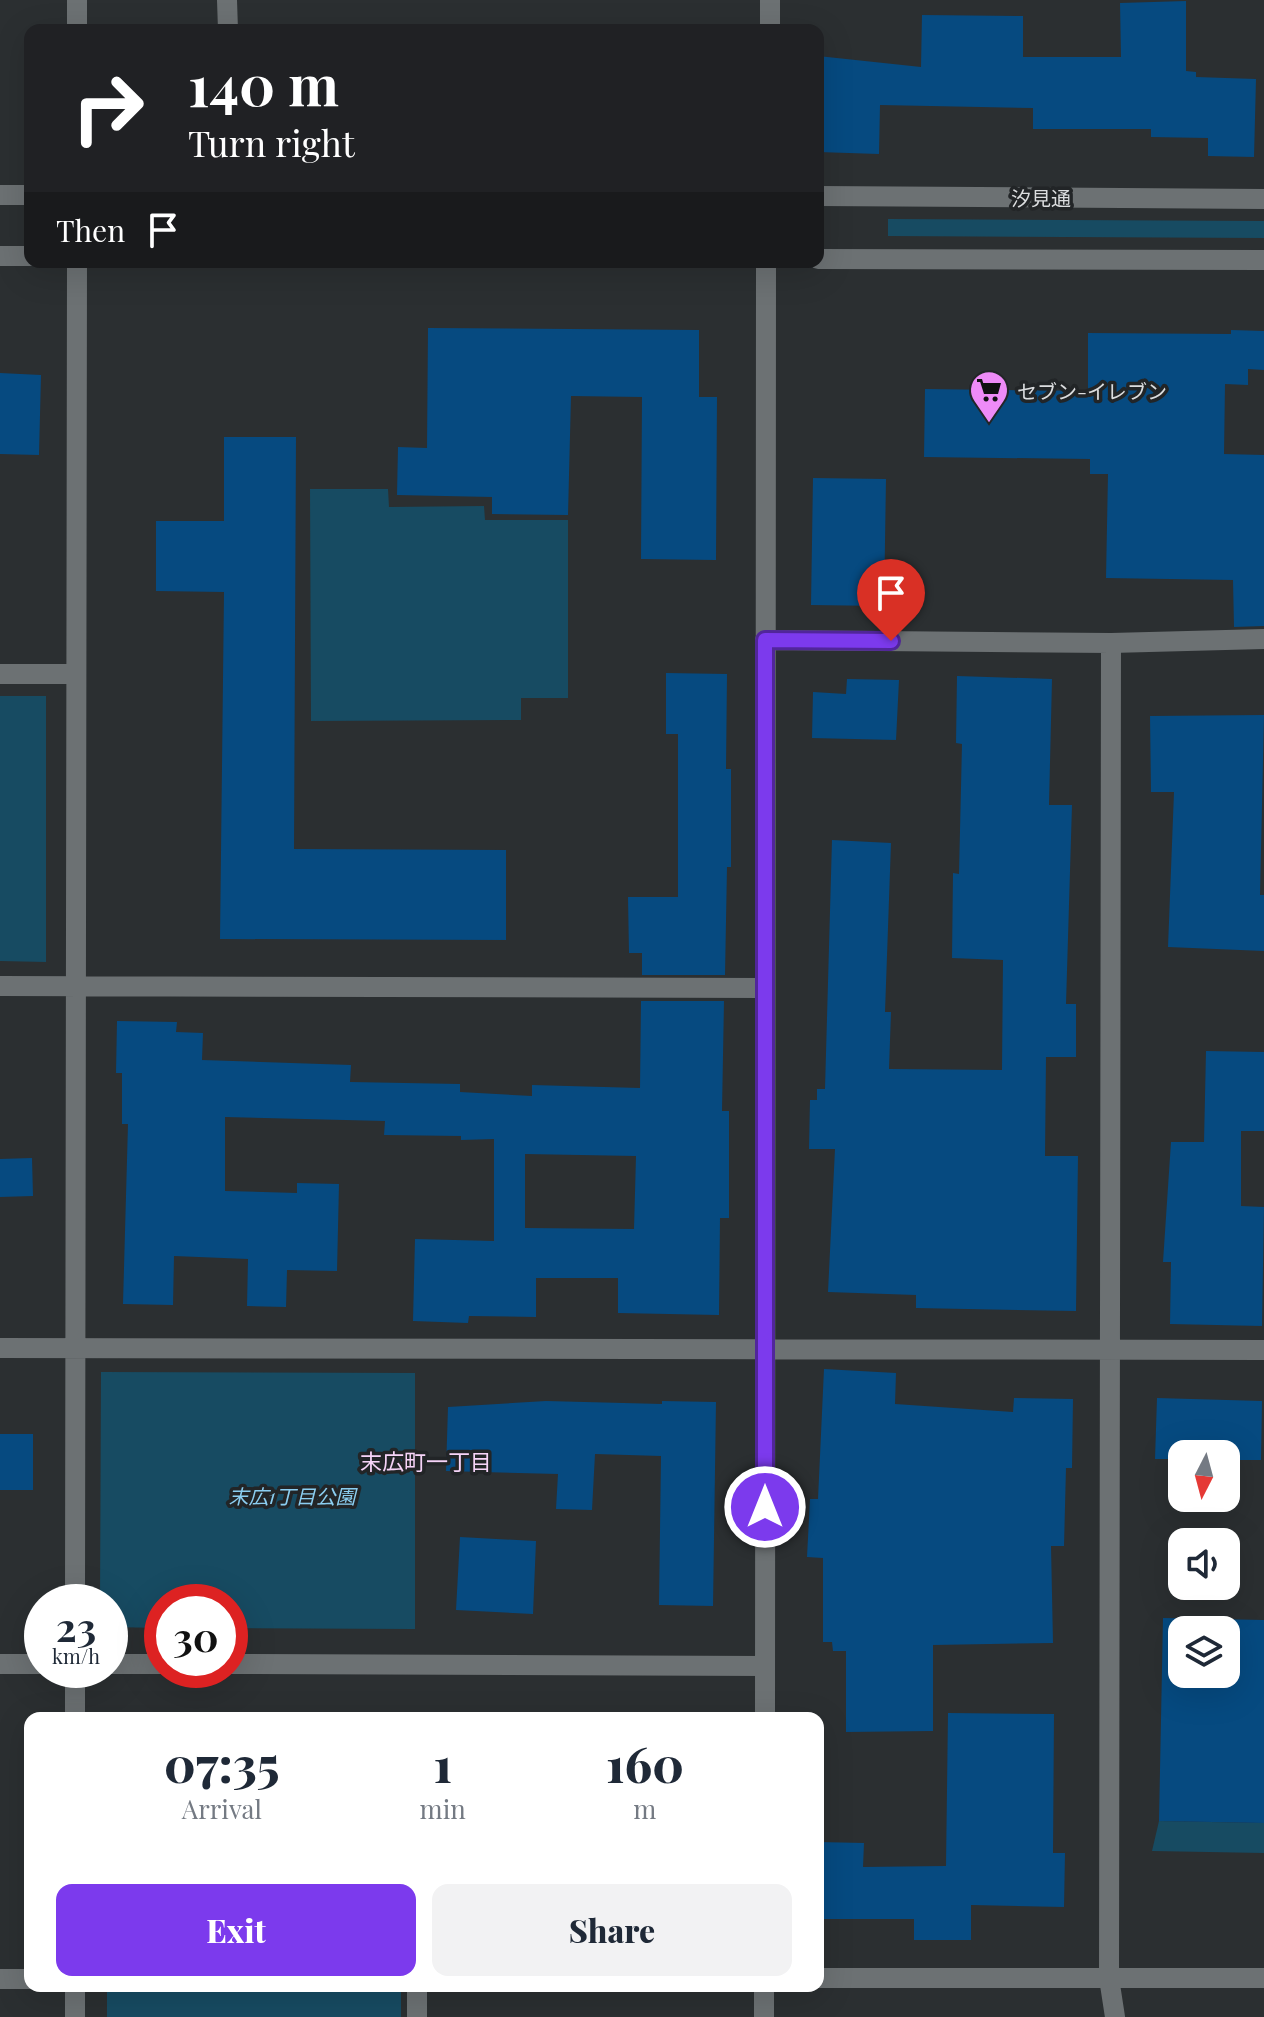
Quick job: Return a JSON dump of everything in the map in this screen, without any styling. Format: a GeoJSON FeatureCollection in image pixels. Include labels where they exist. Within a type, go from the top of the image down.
{"type":"FeatureCollection","features":[{"type":"Feature","properties":{"kind":"street"},"geometry":{"type":"LineString","coordinates":[[77,0],[77,24]]}},
{"type":"Feature","properties":{"kind":"street"},"geometry":{"type":"LineString","coordinates":[[227,0],[228,24]]}},
{"type":"Feature","properties":{"kind":"street"},"geometry":{"type":"LineString","coordinates":[[770,0],[770,24]]}},
{"type":"Feature","properties":{"kind":"street"},"geometry":{"type":"LineString","coordinates":[[0,195],[24,195]]}},
{"type":"Feature","properties":{"kind":"street","name":"汐見通"},"geometry":{"type":"LineString","coordinates":[[824,196],[1264,199]]}},
{"type":"Feature","properties":{"kind":"street"},"geometry":{"type":"LineString","coordinates":[[0,256],[24,256]]}},
{"type":"Feature","properties":{"kind":"street"},"geometry":{"type":"LineString","coordinates":[[824,259],[1264,260]]}},
{"type":"Feature","properties":{"kind":"street"},"geometry":{"type":"LineString","coordinates":[[75,1584],[77,268]]}},
{"type":"Feature","properties":{"kind":"street"},"geometry":{"type":"LineString","coordinates":[[765,1712],[766,268]]}},
{"type":"Feature","properties":{"kind":"street"},"geometry":{"type":"LineString","coordinates":[[765,640],[1111,643],[1264,639]]}},
{"type":"Feature","properties":{"kind":"street"},"geometry":{"type":"LineString","coordinates":[[1111,643],[1109,1978],[1115,2017]]}},
{"type":"Feature","properties":{"kind":"street"},"geometry":{"type":"LineString","coordinates":[[0,674],[76,674]]}},
{"type":"Feature","properties":{"kind":"street"},"geometry":{"type":"LineString","coordinates":[[0,986],[765,988]]}},
{"type":"Feature","properties":{"kind":"street"},"geometry":{"type":"LineString","coordinates":[[0,1348],[1264,1350]]}},
{"type":"Feature","properties":{"kind":"street"},"geometry":{"type":"LineString","coordinates":[[0,1664],[24,1664]]}},
{"type":"Feature","properties":{"kind":"street"},"geometry":{"type":"LineString","coordinates":[[248,1664],[765,1666]]}},
{"type":"Feature","properties":{"kind":"street"},"geometry":{"type":"LineString","coordinates":[[75,1688],[75,1712]]}},
{"type":"Feature","properties":{"kind":"street"},"geometry":{"type":"LineString","coordinates":[[824,1978],[1264,1978]]}},
{"type":"Feature","properties":{"kind":"street"},"geometry":{"type":"LineString","coordinates":[[0,1979],[24,1979]]}},
{"type":"Feature","properties":{"kind":"street"},"geometry":{"type":"LineString","coordinates":[[75,1992],[75,2017]]}},
{"type":"Feature","properties":{"kind":"street"},"geometry":{"type":"LineString","coordinates":[[417,1992],[417,2017]]}},
{"type":"Feature","properties":{"kind":"street"},"geometry":{"type":"LineString","coordinates":[[764,1992],[764,2017]]}},
{"type":"Feature","properties":{"kind":"green space"},"geometry":{"type":"Polygon","coordinates":[[[888,219],[1264,221],[1264,238],[888,236],[888,219]]]}},
{"type":"Feature","properties":{"kind":"green space"},"geometry":{"type":"Polygon","coordinates":[[[310,489],[388,489],[389,507],[484,506],[485,520],[568,520],[568,698],[521,698],[521,720],[311,721],[310,489]]]}},
{"type":"Feature","properties":{"kind":"green space"},"geometry":{"type":"Polygon","coordinates":[[[0,696],[46,696],[46,962],[0,961],[0,696]]]}},
{"type":"Feature","properties":{"kind":"green space","name":"末広1丁目公園"},"geometry":{"type":"Polygon","coordinates":[[[101,1372],[415,1373],[415,1629],[248,1628],[248,1584],[144,1584],[144,1628],[128,1627],[128,1584],[100,1584],[101,1372]]]}},
{"type":"Feature","properties":{"kind":"green space"},"geometry":{"type":"Polygon","coordinates":[[[1159,1821],[1264,1823],[1264,1853],[1152,1851],[1159,1821]]]}},
{"type":"Feature","properties":{"kind":"green space"},"geometry":{"type":"Polygon","coordinates":[[[107,1992],[401,1992],[401,2017],[107,2017],[107,1992]]]}},
{"type":"Feature","properties":{"kind":"building"},"geometry":{"type":"Polygon","coordinates":[[[1186,1],[1186,71],[1196,72],[1196,77],[1256,79],[1254,157],[1208,156],[1208,138],[1151,137],[1151,129],[1033,129],[1033,108],[880,105],[879,154],[824,152],[824,57],[921,67],[922,15],[1023,16],[1023,57],[1121,57],[1120,3],[1186,1]]]}},
{"type":"Feature","properties":{"kind":"building"},"geometry":{"type":"Polygon","coordinates":[[[428,328],[699,330],[699,397],[717,397],[716,560],[641,559],[642,397],[571,396],[568,515],[492,514],[492,497],[397,495],[398,447],[427,448],[428,328]]]}},
{"type":"Feature","properties":{"kind":"building"},"geometry":{"type":"Polygon","coordinates":[[[1231,330],[1264,331],[1264,370],[1248,369],[1248,385],[1225,384],[1224,454],[1264,455],[1264,626],[1234,627],[1233,580],[1106,578],[1108,474],[1090,474],[1090,459],[924,457],[925,389],[1088,391],[1088,333],[1231,334],[1231,330]]]}},
{"type":"Feature","properties":{"kind":"building"},"geometry":{"type":"Polygon","coordinates":[[[0,373],[41,375],[39,455],[0,454],[0,373]]]}},
{"type":"Feature","properties":{"kind":"building"},"geometry":{"type":"Polygon","coordinates":[[[224,437],[296,437],[294,849],[506,850],[506,940],[220,939],[224,592],[156,591],[156,521],[224,521],[224,437]]]}},
{"type":"Feature","properties":{"kind":"building"},"geometry":{"type":"Polygon","coordinates":[[[813,478],[886,479],[884,606],[811,605],[813,478]]]}},
{"type":"Feature","properties":{"kind":"building"},"geometry":{"type":"Polygon","coordinates":[[[666,673],[727,674],[726,769],[731,769],[731,867],[727,867],[725,975],[642,975],[642,953],[629,953],[628,897],[678,897],[678,734],[666,734],[666,673]]]}},
{"type":"Feature","properties":{"kind":"building"},"geometry":{"type":"Polygon","coordinates":[[[957,676],[1052,679],[1049,805],[1072,805],[1066,1004],[1076,1004],[1076,1057],[1046,1057],[1045,1156],[1078,1156],[1076,1311],[916,1308],[916,1295],[828,1292],[835,1149],[809,1149],[810,1100],[817,1100],[817,1089],[825,1089],[832,840],[891,843],[885,1012],[891,1012],[889,1069],[1002,1070],[1003,960],[952,958],[953,873],[959,874],[962,744],[956,743],[957,676]]]}},
{"type":"Feature","properties":{"kind":"building"},"geometry":{"type":"Polygon","coordinates":[[[847,679],[899,680],[896,740],[812,738],[813,692],[846,694],[847,679]]]}},
{"type":"Feature","properties":{"kind":"building"},"geometry":{"type":"Polygon","coordinates":[[[1264,715],[1260,895],[1264,895],[1264,951],[1168,947],[1174,792],[1151,792],[1150,716],[1264,715]]]}},
{"type":"Feature","properties":{"kind":"building"},"geometry":{"type":"Polygon","coordinates":[[[641,1001],[724,1001],[722,1111],[729,1111],[729,1218],[720,1218],[719,1315],[618,1313],[618,1278],[536,1278],[536,1317],[469,1316],[468,1323],[413,1321],[415,1239],[494,1241],[494,1139],[384,1135],[385,1121],[225,1117],[225,1191],[297,1193],[297,1183],[339,1184],[337,1271],[287,1270],[286,1307],[247,1306],[248,1259],[174,1256],[173,1305],[123,1304],[128,1124],[122,1124],[122,1073],[116,1073],[117,1021],[177,1022],[176,1032],[203,1033],[202,1060],[351,1065],[350,1082],[460,1084],[460,1092],[532,1096],[532,1085],[640,1088],[641,1001]],[[525,1154],[525,1228],[634,1229],[636,1156],[525,1154]]]}},
{"type":"Feature","properties":{"kind":"building"},"geometry":{"type":"Polygon","coordinates":[[[1206,1051],[1264,1052],[1264,1131],[1241,1131],[1241,1206],[1264,1207],[1262,1326],[1170,1324],[1171,1262],[1163,1262],[1171,1142],[1204,1142],[1206,1051]]]}},
{"type":"Feature","properties":{"kind":"building"},"geometry":{"type":"Polygon","coordinates":[[[32,1158],[33,1196],[0,1197],[0,1159],[32,1158]]]}},
{"type":"Feature","properties":{"kind":"building"},"geometry":{"type":"Polygon","coordinates":[[[824,1369],[896,1373],[895,1404],[1013,1412],[1014,1398],[1073,1399],[1072,1468],[1066,1468],[1064,1546],[1051,1546],[1053,1643],[933,1645],[933,1731],[846,1732],[846,1651],[833,1651],[832,1642],[823,1642],[823,1558],[807,1557],[810,1499],[818,1499],[824,1369]]]}},
{"type":"Feature","properties":{"kind":"building"},"geometry":{"type":"Polygon","coordinates":[[[1157,1398],[1262,1401],[1261,1460],[1240,1460],[1240,1440],[1168,1440],[1168,1459],[1155,1459],[1157,1398]]]}},
{"type":"Feature","properties":{"kind":"building"},"geometry":{"type":"Polygon","coordinates":[[[546,1401],[716,1402],[713,1606],[659,1605],[661,1456],[595,1454],[592,1510],[556,1509],[558,1474],[446,1471],[448,1407],[546,1401]]]}},
{"type":"Feature","properties":{"kind":"building"},"geometry":{"type":"Polygon","coordinates":[[[0,1434],[33,1434],[33,1490],[0,1490],[0,1434]]]}},
{"type":"Feature","properties":{"kind":"building"},"geometry":{"type":"Polygon","coordinates":[[[460,1537],[536,1541],[533,1614],[456,1610],[460,1537]]]}},
{"type":"Feature","properties":{"kind":"building"},"geometry":{"type":"Polygon","coordinates":[[[1163,1618],[1168,1618],[1168,1688],[1240,1688],[1240,1620],[1264,1620],[1264,1823],[1159,1821],[1163,1618]]]}},
{"type":"Feature","properties":{"kind":"building"},"geometry":{"type":"Polygon","coordinates":[[[948,1713],[1054,1714],[1053,1853],[1065,1853],[1064,1907],[971,1905],[971,1940],[914,1940],[914,1919],[824,1919],[824,1842],[864,1843],[863,1867],[946,1866],[948,1713]]]}},
{"type":"Feature","properties":{"kind":"place","name":"セブン-イレブン"},"geometry":{"type":"Point","coordinates":[989,424]}},
{"type":"Feature","properties":{"kind":"district","name":"末広町一丁目"},"geometry":{"type":"Point","coordinates":[426,1461]}},
{"type":"Feature","properties":{"kind":"route"},"geometry":{"type":"LineString","coordinates":[[765,1507],[765,640],[891,641]]}}]}
